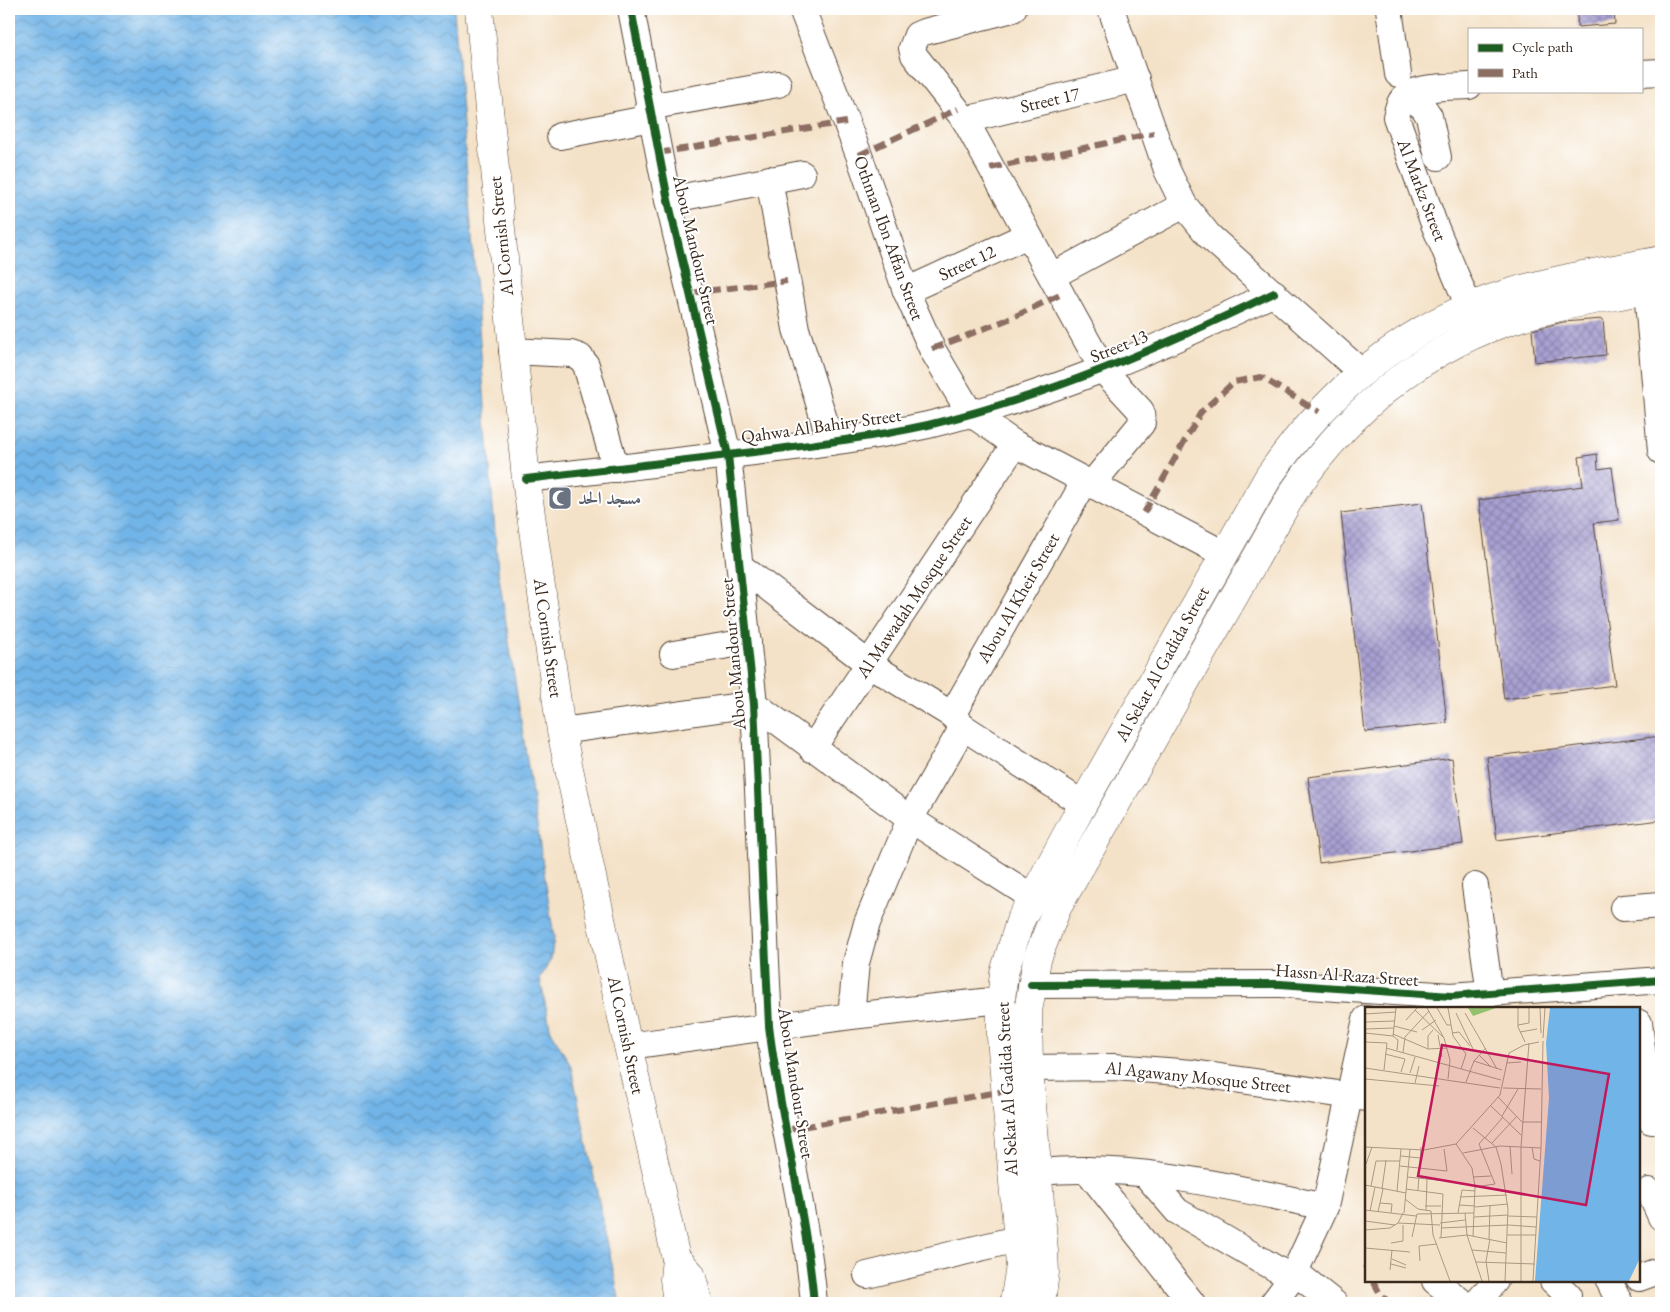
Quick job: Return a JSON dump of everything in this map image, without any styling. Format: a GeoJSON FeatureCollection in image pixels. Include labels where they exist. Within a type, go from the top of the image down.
{"type":"FeatureCollection","features":[{"type":"Feature","properties":{"kind":"main road","name":"Al Cornish Street"},"geometry":{"type":"LineString","coordinates":[[479,9],[526,479],[561,731],[628,1046],[676,1258],[674,1279],[677,1303]]}},
{"type":"Feature","properties":{"kind":"main road","name":"Al Sekat Al Gadida Street"},"geometry":{"type":"LineString","coordinates":[[1014,1303],[1020,1266],[1004,1091],[1001,1000],[1011,947],[1032,897],[1083,804],[1224,554],[1284,454],[1319,412],[1361,372],[1402,342],[1431,325],[1469,307],[1516,291],[1661,260]]}},
{"type":"Feature","properties":{"kind":"main road","name":"Al Sekat Al Gadida Street"},"geometry":{"type":"LineString","coordinates":[[1041,1303],[1045,1272],[1039,1172],[1027,1036],[1031,985],[1043,941],[1057,908],[1249,566],[1294,491],[1329,444],[1356,415],[1393,383],[1454,344],[1520,317],[1654,288]]}},
{"type":"Feature","properties":{"kind":"main road","name":"Al Cornish Street"},"geometry":{"type":"LineString","coordinates":[[676,1258],[691,1274],[699,1303]]}},
{"type":"Feature","properties":{"kind":"street","name":"Abou Mandour Street"},"geometry":{"type":"LineString","coordinates":[[631,9],[649,113],[728,455],[754,704],[769,1026],[777,1082],[800,1201],[814,1303]]}},
{"type":"Feature","properties":{"kind":"street","name":"Othman Ibn Affan Street"},"geometry":{"type":"LineString","coordinates":[[802,9],[859,155],[906,291],[932,349],[970,414],[1015,444],[1224,554]]}},
{"type":"Feature","properties":{"kind":"street"},"geometry":{"type":"LineString","coordinates":[[1013,9],[917,35],[912,48],[914,55],[965,120],[1103,370]]}},
{"type":"Feature","properties":{"kind":"street"},"geometry":{"type":"LineString","coordinates":[[1111,9],[1168,170],[1184,205],[1209,236],[1361,372]]}},
{"type":"Feature","properties":{"kind":"street"},"geometry":{"type":"LineString","coordinates":[[1389,9],[1411,86],[1429,116],[1438,157]]}},
{"type":"Feature","properties":{"kind":"street"},"geometry":{"type":"LineString","coordinates":[[1642,73],[1661,72]]}},
{"type":"Feature","properties":{"kind":"street","name":"Street 17"},"geometry":{"type":"LineString","coordinates":[[965,120],[1136,79]]}},
{"type":"Feature","properties":{"kind":"street"},"geometry":{"type":"LineString","coordinates":[[560,136],[649,113],[778,84]]}},
{"type":"Feature","properties":{"kind":"street"},"geometry":{"type":"LineString","coordinates":[[1411,86],[1468,86]]}},
{"type":"Feature","properties":{"kind":"street","name":"Al Markz Street"},"geometry":{"type":"LineString","coordinates":[[1411,86],[1398,105],[1396,117],[1398,129],[1434,224],[1469,307]]}},
{"type":"Feature","properties":{"kind":"street"},"geometry":{"type":"LineString","coordinates":[[668,200],[802,174]]}},
{"type":"Feature","properties":{"kind":"street"},"geometry":{"type":"LineString","coordinates":[[769,179],[796,329],[831,442]]}},
{"type":"Feature","properties":{"kind":"street"},"geometry":{"type":"LineString","coordinates":[[1052,276],[1184,205]]}},
{"type":"Feature","properties":{"kind":"street","name":"Street 12"},"geometry":{"type":"LineString","coordinates":[[906,291],[1028,235]]}},
{"type":"Feature","properties":{"kind":"street"},"geometry":{"type":"LineString","coordinates":[[1654,288],[1661,452]]}},
{"type":"Feature","properties":{"kind":"street","name":"Street 13"},"geometry":{"type":"LineString","coordinates":[[970,414],[1103,370],[1188,334],[1274,293]]}},
{"type":"Feature","properties":{"kind":"street"},"geometry":{"type":"LineString","coordinates":[[512,351],[571,354],[580,357],[586,365],[616,469]]}},
{"type":"Feature","properties":{"kind":"street","name":"Abou Al Kheir Street"},"geometry":{"type":"LineString","coordinates":[[851,1016],[856,962],[867,922],[910,819],[957,721],[1088,483],[1142,423],[1143,416],[1141,411],[1103,370]]}},
{"type":"Feature","properties":{"kind":"street","name":"Qahwa Al Bahiry Street"},"geometry":{"type":"LineString","coordinates":[[526,479],[831,442],[878,435],[970,414]]}},
{"type":"Feature","properties":{"kind":"street","name":"Al Mawadah Mosque Street"},"geometry":{"type":"LineString","coordinates":[[812,749],[1015,444]]}},
{"type":"Feature","properties":{"kind":"street"},"geometry":{"type":"LineString","coordinates":[[741,567],[869,664],[1083,804]]}},
{"type":"Feature","properties":{"kind":"street"},"geometry":{"type":"LineString","coordinates":[[673,654],[748,642]]}},
{"type":"Feature","properties":{"kind":"street"},"geometry":{"type":"LineString","coordinates":[[561,731],[754,704],[812,749],[910,819],[1032,897]]}},
{"type":"Feature","properties":{"kind":"street"},"geometry":{"type":"LineString","coordinates":[[1475,886],[1490,994]]}},
{"type":"Feature","properties":{"kind":"street"},"geometry":{"type":"LineString","coordinates":[[1623,908],[1661,905]]}},
{"type":"Feature","properties":{"kind":"street","name":"Hassn Al Raza Street"},"geometry":{"type":"LineString","coordinates":[[1031,985],[1280,984],[1370,999],[1490,994],[1550,999],[1634,983],[1661,980]]}},
{"type":"Feature","properties":{"kind":"street"},"geometry":{"type":"LineString","coordinates":[[1634,983],[1637,1007]]}},
{"type":"Feature","properties":{"kind":"street"},"geometry":{"type":"LineString","coordinates":[[628,1046],[769,1026],[1001,1000]]}},
{"type":"Feature","properties":{"kind":"street"},"geometry":{"type":"LineString","coordinates":[[1273,1303],[1294,1275],[1326,1207],[1358,1096],[1365,1028]]}},
{"type":"Feature","properties":{"kind":"street"},"geometry":{"type":"LineString","coordinates":[[1640,1031],[1650,1121]]}},
{"type":"Feature","properties":{"kind":"street","name":"Al Agawany Mosque Street"},"geometry":{"type":"LineString","coordinates":[[1029,1068],[1114,1067],[1192,1073],[1358,1096]]}},
{"type":"Feature","properties":{"kind":"street"},"geometry":{"type":"LineString","coordinates":[[1039,1172],[1087,1170],[1146,1175],[1244,1189],[1326,1207]]}},
{"type":"Feature","properties":{"kind":"street"},"geometry":{"type":"LineString","coordinates":[[1087,1170],[1192,1303]]}},
{"type":"Feature","properties":{"kind":"street"},"geometry":{"type":"LineString","coordinates":[[1146,1175],[1177,1211],[1294,1275],[1334,1303]]}},
{"type":"Feature","properties":{"kind":"street"},"geometry":{"type":"LineString","coordinates":[[1649,1191],[1661,1217]]}},
{"type":"Feature","properties":{"kind":"street"},"geometry":{"type":"LineString","coordinates":[[867,1275],[1017,1239]]}},
{"type":"Feature","properties":{"kind":"street"},"geometry":{"type":"LineString","coordinates":[[1640,1278],[1661,1270]]}},
{"type":"Feature","properties":{"kind":"street"},"geometry":{"type":"LineString","coordinates":[[1436,1282],[1463,1303]]}},
{"type":"Feature","properties":{"kind":"street"},"geometry":{"type":"LineString","coordinates":[[1478,1303],[1494,1282]]}},
{"type":"Feature","properties":{"kind":"water"},"geometry":{"type":"Polygon","coordinates":[[[9,9],[454,9],[498,570],[554,937],[551,959],[540,979],[551,1031],[571,1066],[620,1303],[9,1303],[9,9]]]}},
{"type":"Feature","properties":{"kind":"building"},"geometry":{"type":"Polygon","coordinates":[[[1576,9],[1614,9],[1615,24],[1578,27],[1576,9]]]}},
{"type":"Feature","properties":{"kind":"building"},"geometry":{"type":"Polygon","coordinates":[[[1603,319],[1606,355],[1535,362],[1532,330],[1563,322],[1603,319]]]}},
{"type":"Feature","properties":{"kind":"building"},"geometry":{"type":"Polygon","coordinates":[[[1597,454],[1598,469],[1612,467],[1619,520],[1594,523],[1615,685],[1504,699],[1479,500],[1583,486],[1579,457],[1597,454]]]}},
{"type":"Feature","properties":{"kind":"building"},"geometry":{"type":"Polygon","coordinates":[[[1422,503],[1447,723],[1365,732],[1341,513],[1422,503]]]}},
{"type":"Feature","properties":{"kind":"building"},"geometry":{"type":"Polygon","coordinates":[[[1661,736],[1661,820],[1497,840],[1487,757],[1661,736]]]}},
{"type":"Feature","properties":{"kind":"building"},"geometry":{"type":"Polygon","coordinates":[[[1452,758],[1463,844],[1319,863],[1308,777],[1452,758]]]}},
{"type":"Feature","properties":{"kind":"marked path"},"geometry":{"type":"LineString","coordinates":[[859,155],[958,109]]}},
{"type":"Feature","properties":{"kind":"marked path"},"geometry":{"type":"LineString","coordinates":[[658,153],[846,122]]}},
{"type":"Feature","properties":{"kind":"marked path"},"geometry":{"type":"LineString","coordinates":[[990,168],[1154,133]]}},
{"type":"Feature","properties":{"kind":"marked path"},"geometry":{"type":"LineString","coordinates":[[690,293],[787,281]]}},
{"type":"Feature","properties":{"kind":"marked path"},"geometry":{"type":"LineString","coordinates":[[932,349],[1009,319],[1062,294]]}},
{"type":"Feature","properties":{"kind":"marked path"},"geometry":{"type":"LineString","coordinates":[[1144,513],[1201,412],[1234,382],[1261,377],[1319,412]]}},
{"type":"Feature","properties":{"kind":"marked path"},"geometry":{"type":"LineString","coordinates":[[785,1130],[1004,1091]]}},
{"type":"Feature","properties":{"kind":"marked path"},"geometry":{"type":"LineString","coordinates":[[1374,1282],[1381,1295],[1390,1303]]}},
{"type":"Feature","properties":{"kind":"cycle path"},"geometry":{"type":"LineString","coordinates":[[631,9],[668,200],[728,455],[754,704],[769,1026],[805,1234],[814,1303]]}},
{"type":"Feature","properties":{"kind":"cycle path"},"geometry":{"type":"LineString","coordinates":[[526,479],[804,446],[928,425],[1017,400],[1061,385],[1147,351],[1274,293]]}},
{"type":"Feature","properties":{"kind":"cycle path"},"geometry":{"type":"LineString","coordinates":[[1031,985],[1280,984],[1451,996],[1661,980]]}},
{"type":"Feature","properties":{"kind":"place","name":"مسجد الحد"},"geometry":{"type":"Point","coordinates":[560,498]}}]}
